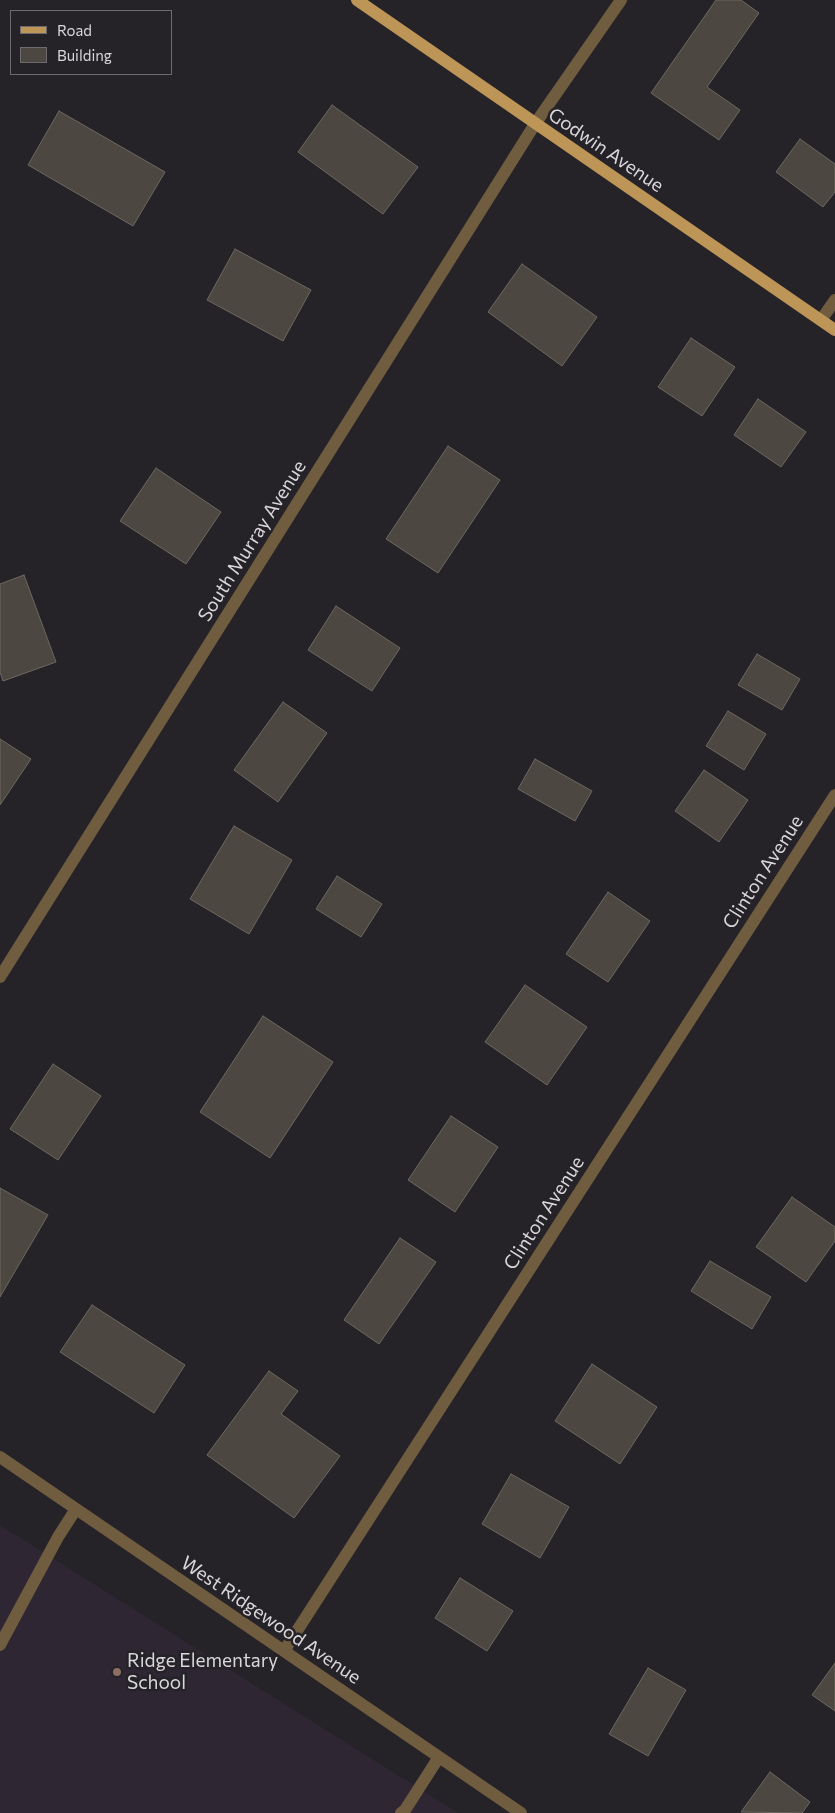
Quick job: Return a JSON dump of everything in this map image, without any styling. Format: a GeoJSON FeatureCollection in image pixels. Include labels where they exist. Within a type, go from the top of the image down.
{"type":"FeatureCollection","features":[{"type":"Feature","properties":{"kind":"main road","name":"Godwin Avenue"},"geometry":{"type":"LineString","coordinates":[[357,0],[835,330]]}},
{"type":"Feature","properties":{"kind":"street","name":"South Murray Avenue"},"geometry":{"type":"LineString","coordinates":[[0,977],[535,124],[621,0]]}},
{"type":"Feature","properties":{"kind":"street"},"geometry":{"type":"LineString","coordinates":[[821,320],[835,300]]}},
{"type":"Feature","properties":{"kind":"street","name":"Clinton Avenue"},"geometry":{"type":"LineString","coordinates":[[284,1651],[835,795]]}},
{"type":"Feature","properties":{"kind":"street","name":"West Ridgewood Avenue"},"geometry":{"type":"LineString","coordinates":[[0,1457],[521,1813]]}},
{"type":"Feature","properties":{"kind":"street"},"geometry":{"type":"LineString","coordinates":[[0,1645],[58,1537],[76,1509]]}},
{"type":"Feature","properties":{"kind":"street"},"geometry":{"type":"LineString","coordinates":[[401,1813],[405,1810],[440,1757]]}},
{"type":"Feature","properties":{"kind":"shaded area","name":"Ridge Elementary School"},"geometry":{"type":"Polygon","coordinates":[[[0,1525],[11,1532],[458,1813],[0,1813],[0,1525]]]}},
{"type":"Feature","properties":{"kind":"building"},"geometry":{"type":"Polygon","coordinates":[[[716,0],[741,0],[759,13],[707,87],[740,110],[719,140],[651,93],[716,0]]]}},
{"type":"Feature","properties":{"kind":"building"},"geometry":{"type":"Polygon","coordinates":[[[332,105],[418,167],[383,214],[298,152],[332,105]]]}},
{"type":"Feature","properties":{"kind":"building"},"geometry":{"type":"Polygon","coordinates":[[[59,111],[165,172],[133,226],[28,165],[59,111]]]}},
{"type":"Feature","properties":{"kind":"building"},"geometry":{"type":"Polygon","coordinates":[[[800,139],[835,164],[835,192],[823,207],[776,172],[800,139]]]}},
{"type":"Feature","properties":{"kind":"building"},"geometry":{"type":"Polygon","coordinates":[[[235,249],[311,290],[283,341],[207,300],[235,249]]]}},
{"type":"Feature","properties":{"kind":"building"},"geometry":{"type":"Polygon","coordinates":[[[522,264],[597,317],[562,366],[488,312],[522,264]]]}},
{"type":"Feature","properties":{"kind":"building"},"geometry":{"type":"Polygon","coordinates":[[[691,338],[735,367],[702,416],[658,387],[691,338]]]}},
{"type":"Feature","properties":{"kind":"building"},"geometry":{"type":"Polygon","coordinates":[[[758,399],[806,432],[781,467],[734,435],[758,399]]]}},
{"type":"Feature","properties":{"kind":"building"},"geometry":{"type":"Polygon","coordinates":[[[448,446],[500,480],[438,573],[386,539],[448,446]]]}},
{"type":"Feature","properties":{"kind":"building"},"geometry":{"type":"Polygon","coordinates":[[[156,468],[221,512],[186,564],[120,521],[156,468]]]}},
{"type":"Feature","properties":{"kind":"building"},"geometry":{"type":"Polygon","coordinates":[[[24,575],[56,662],[3,681],[0,672],[0,584],[24,575]]]}},
{"type":"Feature","properties":{"kind":"building"},"geometry":{"type":"Polygon","coordinates":[[[336,606],[400,648],[372,691],[308,650],[336,606]]]}},
{"type":"Feature","properties":{"kind":"building"},"geometry":{"type":"Polygon","coordinates":[[[757,654],[800,679],[782,710],[738,685],[757,654]]]}},
{"type":"Feature","properties":{"kind":"building"},"geometry":{"type":"Polygon","coordinates":[[[283,702],[327,733],[278,802],[234,770],[283,702]]]}},
{"type":"Feature","properties":{"kind":"building"},"geometry":{"type":"Polygon","coordinates":[[[728,711],[766,734],[744,770],[706,746],[728,711]]]}},
{"type":"Feature","properties":{"kind":"building"},"geometry":{"type":"Polygon","coordinates":[[[0,739],[31,759],[0,805],[0,739]]]}},
{"type":"Feature","properties":{"kind":"building"},"geometry":{"type":"Polygon","coordinates":[[[535,759],[592,791],[575,821],[518,789],[535,759]]]}},
{"type":"Feature","properties":{"kind":"building"},"geometry":{"type":"Polygon","coordinates":[[[704,770],[748,800],[719,842],[675,811],[704,770]]]}},
{"type":"Feature","properties":{"kind":"building"},"geometry":{"type":"Polygon","coordinates":[[[234,826],[292,860],[249,934],[190,899],[234,826]]]}},
{"type":"Feature","properties":{"kind":"building"},"geometry":{"type":"Polygon","coordinates":[[[337,876],[382,904],[361,937],[316,909],[337,876]]]}},
{"type":"Feature","properties":{"kind":"building"},"geometry":{"type":"Polygon","coordinates":[[[608,892],[650,921],[608,982],[566,954],[608,892]]]}},
{"type":"Feature","properties":{"kind":"building"},"geometry":{"type":"Polygon","coordinates":[[[525,985],[587,1027],[547,1085],[485,1042],[525,985]]]}},
{"type":"Feature","properties":{"kind":"building"},"geometry":{"type":"Polygon","coordinates":[[[263,1016],[333,1062],[270,1158],[200,1112],[263,1016]]]}},
{"type":"Feature","properties":{"kind":"building"},"geometry":{"type":"Polygon","coordinates":[[[53,1064],[101,1096],[58,1160],[10,1129],[53,1064]]]}},
{"type":"Feature","properties":{"kind":"building"},"geometry":{"type":"Polygon","coordinates":[[[451,1116],[498,1147],[455,1212],[408,1180],[451,1116]]]}},
{"type":"Feature","properties":{"kind":"building"},"geometry":{"type":"Polygon","coordinates":[[[0,1188],[48,1215],[0,1297],[0,1188]]]}},
{"type":"Feature","properties":{"kind":"building"},"geometry":{"type":"Polygon","coordinates":[[[792,1197],[835,1227],[835,1241],[806,1282],[756,1247],[792,1197]]]}},
{"type":"Feature","properties":{"kind":"building"},"geometry":{"type":"Polygon","coordinates":[[[400,1238],[436,1262],[379,1344],[344,1320],[400,1238]]]}},
{"type":"Feature","properties":{"kind":"building"},"geometry":{"type":"Polygon","coordinates":[[[710,1261],[771,1297],[752,1329],[691,1291],[710,1261]]]}},
{"type":"Feature","properties":{"kind":"building"},"geometry":{"type":"Polygon","coordinates":[[[92,1305],[185,1365],[154,1413],[60,1352],[92,1305]]]}},
{"type":"Feature","properties":{"kind":"building"},"geometry":{"type":"Polygon","coordinates":[[[592,1364],[657,1407],[620,1464],[555,1421],[592,1364]]]}},
{"type":"Feature","properties":{"kind":"building"},"geometry":{"type":"Polygon","coordinates":[[[269,1371],[298,1391],[281,1414],[340,1456],[294,1518],[207,1455],[269,1371]]]}},
{"type":"Feature","properties":{"kind":"building"},"geometry":{"type":"Polygon","coordinates":[[[511,1474],[569,1507],[540,1558],[482,1524],[511,1474]]]}},
{"type":"Feature","properties":{"kind":"building"},"geometry":{"type":"Polygon","coordinates":[[[460,1578],[513,1611],[487,1651],[435,1618],[460,1578]]]}},
{"type":"Feature","properties":{"kind":"building"},"geometry":{"type":"Polygon","coordinates":[[[835,1663],[835,1711],[812,1695],[835,1663]]]}},
{"type":"Feature","properties":{"kind":"building"},"geometry":{"type":"Polygon","coordinates":[[[648,1668],[686,1690],[648,1756],[609,1734],[648,1668]]]}},
{"type":"Feature","properties":{"kind":"building"},"geometry":{"type":"Polygon","coordinates":[[[770,1772],[810,1802],[802,1813],[741,1812],[770,1772]]]}},
{"type":"Feature","properties":{"kind":"place","name":"Ridge Elementary School"},"geometry":{"type":"Point","coordinates":[117,1672]}}]}
